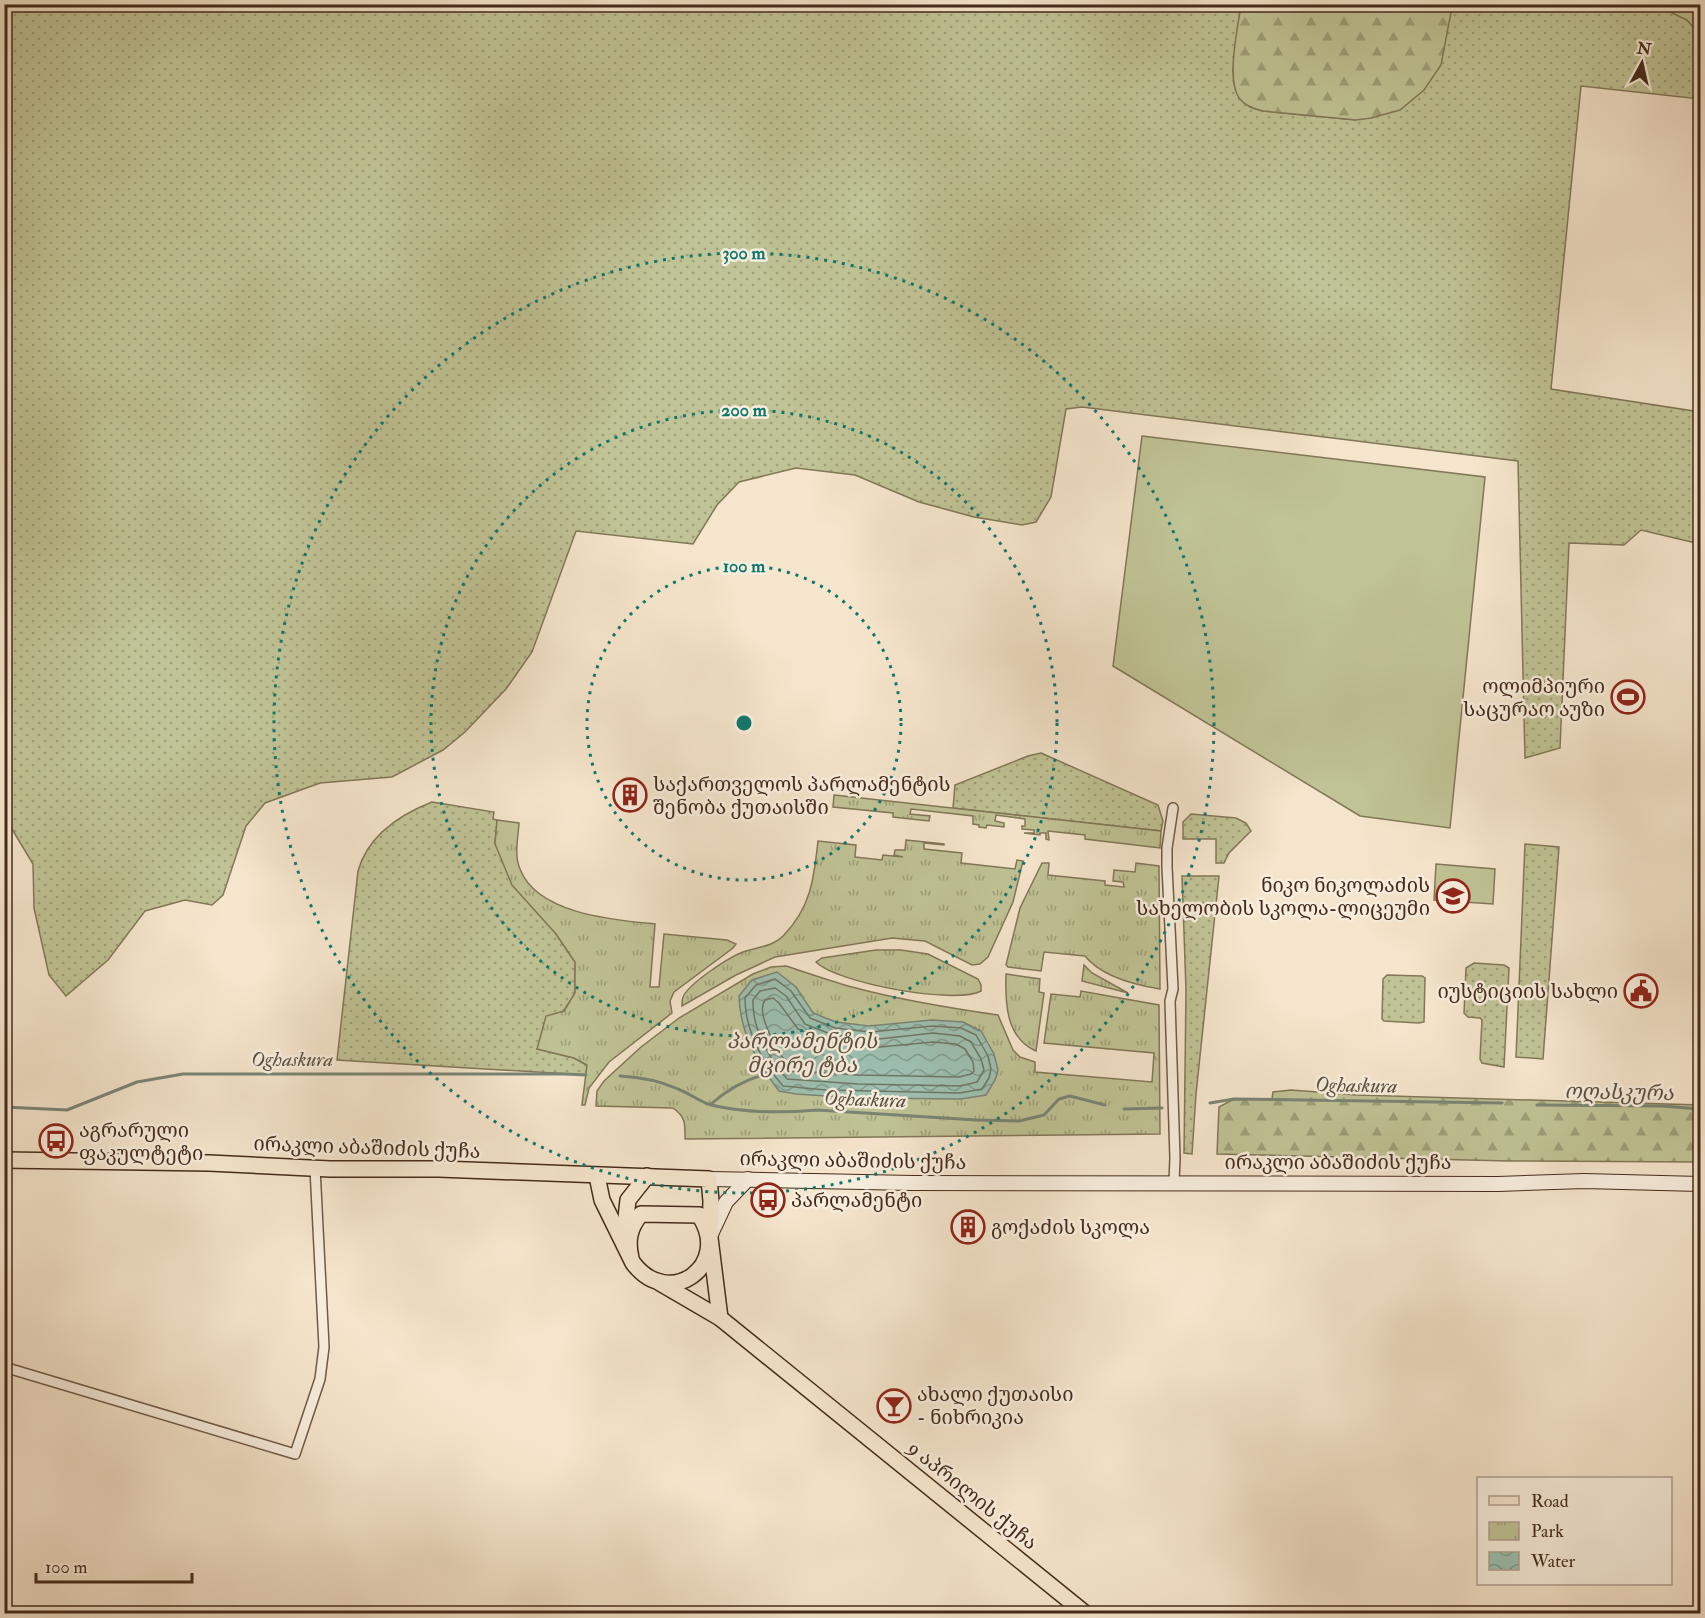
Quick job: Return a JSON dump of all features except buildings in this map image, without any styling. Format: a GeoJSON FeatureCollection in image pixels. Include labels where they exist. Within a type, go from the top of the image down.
{"type":"FeatureCollection","features":[{"type":"Feature","properties":{"kind":"main road","name":"ირაკლი აბაშიძის ქუჩა"},"geometry":{"type":"LineString","coordinates":[[4,1160],[209,1163],[315,1168],[913,1183],[1498,1184],[1584,1181],[1701,1184]]}},
{"type":"Feature","properties":{"kind":"main road"},"geometry":{"type":"LineString","coordinates":[[597,1176],[602,1200],[631,1258],[640,1272],[660,1283],[675,1283],[690,1278],[702,1268],[709,1254],[711,1201],[709,1179]]}},
{"type":"Feature","properties":{"kind":"main road"},"geometry":{"type":"LineString","coordinates":[[623,1241],[628,1200],[647,1176]]}},
{"type":"Feature","properties":{"kind":"main road"},"geometry":{"type":"LineString","coordinates":[[710,1238],[726,1202],[748,1179]]}},
{"type":"Feature","properties":{"kind":"main road"},"geometry":{"type":"LineString","coordinates":[[631,1258],[628,1246],[629,1233],[641,1214],[699,1215],[710,1238],[720,1318]]}},
{"type":"Feature","properties":{"kind":"main road","name":"9 აპრილის ქუჩა"},"geometry":{"type":"LineString","coordinates":[[660,1283],[720,1318],[1086,1614]]}},
{"type":"Feature","properties":{"kind":"street"},"geometry":{"type":"LineString","coordinates":[[1173,808],[1167,858],[1173,989],[1170,1001],[1174,1182]]}},
{"type":"Feature","properties":{"kind":"street"},"geometry":{"type":"LineString","coordinates":[[4,1367],[295,1454],[320,1379],[324,1347],[315,1168]]}},
{"type":"Feature","properties":{"kind":"green space"},"geometry":{"type":"Polygon","coordinates":[[[1241,4],[1455,5],[1452,7],[1441,65],[1424,90],[1400,110],[1356,120],[1263,111],[1241,101],[1235,89],[1233,66],[1241,4]]]}},
{"type":"Feature","properties":{"kind":"green space"},"geometry":{"type":"Polygon","coordinates":[[[1656,4],[1687,20],[1700,35],[1700,99],[1581,86],[1551,389],[1700,412],[1700,544],[1641,530],[1624,545],[1569,543],[1560,748],[1525,758],[1518,461],[1082,407],[1066,409],[1051,497],[1036,522],[1022,525],[974,517],[919,502],[855,475],[796,468],[739,482],[717,505],[693,544],[576,531],[532,652],[506,689],[465,732],[443,750],[392,777],[320,783],[265,803],[246,826],[223,895],[212,905],[185,900],[145,911],[108,960],[66,996],[49,975],[34,908],[33,864],[9,824],[5,823],[4,5],[1241,5],[1233,70],[1234,84],[1250,107],[1263,111],[1356,120],[1455,5],[1656,4]]]}},
{"type":"Feature","properties":{"kind":"green space"},"geometry":{"type":"Polygon","coordinates":[[[1656,5],[1700,5],[1700,35],[1687,20],[1656,5]]]}},
{"type":"Feature","properties":{"kind":"green space"},"geometry":{"type":"Polygon","coordinates":[[[1142,436],[1485,477],[1450,828],[1360,816],[1113,666],[1142,436]]]}},
{"type":"Feature","properties":{"kind":"green space"},"geometry":{"type":"Polygon","coordinates":[[[1041,753],[1158,805],[1163,821],[1161,831],[953,808],[955,785],[1041,753]]]}},
{"type":"Feature","properties":{"kind":"green space"},"geometry":{"type":"Polygon","coordinates":[[[834,795],[1161,831],[1160,848],[1085,839],[1085,835],[1048,831],[1049,840],[1046,839],[1046,833],[1040,833],[1040,835],[1024,833],[1034,833],[1034,830],[1022,829],[1022,826],[1025,826],[1025,819],[996,815],[995,821],[1004,823],[1004,827],[987,825],[986,828],[979,827],[973,824],[973,816],[911,809],[910,814],[930,816],[929,821],[893,817],[893,813],[833,807],[834,795]]]}},
{"type":"Feature","properties":{"kind":"green space"},"geometry":{"type":"Polygon","coordinates":[[[432,802],[494,812],[493,819],[497,820],[495,844],[575,962],[575,994],[537,1049],[574,1058],[587,1065],[586,1075],[337,1060],[358,871],[369,847],[386,828],[408,813],[432,802]]]}},
{"type":"Feature","properties":{"kind":"green space"},"geometry":{"type":"Polygon","coordinates":[[[1191,814],[1236,818],[1246,823],[1251,831],[1229,853],[1224,863],[1216,863],[1216,839],[1183,839],[1183,822],[1191,814]]]}},
{"type":"Feature","properties":{"kind":"green space"},"geometry":{"type":"Polygon","coordinates":[[[497,820],[519,823],[518,864],[529,884],[542,896],[578,912],[655,924],[650,987],[659,987],[664,934],[727,940],[736,944],[674,992],[670,1001],[672,1013],[609,1062],[589,1088],[585,1105],[582,1105],[587,1065],[574,1058],[537,1049],[546,1016],[564,1011],[575,993],[575,962],[556,934],[512,885],[495,844],[497,820]]]}},
{"type":"Feature","properties":{"kind":"green space"},"geometry":{"type":"Polygon","coordinates":[[[906,840],[944,844],[924,843],[924,849],[962,853],[961,863],[1015,869],[1017,860],[1023,861],[1013,902],[988,957],[980,964],[972,965],[925,941],[892,938],[775,957],[736,975],[682,1006],[687,991],[712,970],[746,951],[776,942],[784,935],[806,903],[815,867],[818,841],[856,845],[855,857],[882,860],[883,855],[903,857],[894,855],[895,850],[905,850],[906,840]]]}},
{"type":"Feature","properties":{"kind":"green space"},"geometry":{"type":"Polygon","coordinates":[[[1525,844],[1559,847],[1543,1059],[1516,1057],[1525,844]]]}},
{"type":"Feature","properties":{"kind":"green space"},"geometry":{"type":"Polygon","coordinates":[[[1042,863],[1049,863],[1048,875],[1105,881],[1105,885],[1124,887],[1123,882],[1113,881],[1114,870],[1135,872],[1136,863],[1159,866],[1160,989],[1110,975],[1085,956],[1044,952],[1041,971],[1006,965],[1020,908],[1042,863]]]}},
{"type":"Feature","properties":{"kind":"green space"},"geometry":{"type":"Polygon","coordinates":[[[1436,864],[1495,869],[1493,904],[1434,900],[1436,864]]]}},
{"type":"Feature","properties":{"kind":"green space"},"geometry":{"type":"Polygon","coordinates":[[[1182,876],[1219,876],[1196,1094],[1192,1154],[1184,1153],[1186,990],[1182,876]]]}},
{"type":"Feature","properties":{"kind":"green space"},"geometry":{"type":"Polygon","coordinates":[[[876,950],[901,950],[928,954],[978,979],[981,991],[967,995],[947,995],[897,990],[847,977],[828,970],[816,962],[822,958],[876,950]]]}},
{"type":"Feature","properties":{"kind":"green space"},"geometry":{"type":"Polygon","coordinates":[[[1474,963],[1504,965],[1509,968],[1504,1067],[1482,1063],[1480,1059],[1482,1020],[1468,1017],[1464,1013],[1466,968],[1474,963]]]}},
{"type":"Feature","properties":{"kind":"green space"},"geometry":{"type":"Polygon","coordinates":[[[1084,965],[1092,973],[1128,993],[1082,981],[1084,965]]]}},
{"type":"Feature","properties":{"kind":"green space"},"geometry":{"type":"Polygon","coordinates":[[[786,966],[844,985],[888,996],[998,1015],[1013,1050],[1020,1057],[1035,1062],[1035,1072],[1152,1082],[1154,1053],[1044,1043],[1051,994],[1080,997],[1081,991],[1159,1005],[1160,1134],[685,1139],[684,1121],[673,1108],[596,1106],[597,1091],[604,1081],[641,1047],[679,1018],[753,974],[771,967],[786,966]]]}},
{"type":"Feature","properties":{"kind":"green space"},"geometry":{"type":"Polygon","coordinates":[[[1006,974],[1040,979],[1039,992],[1044,993],[1036,1051],[1026,1045],[1013,1029],[1007,1008],[1006,974]]]}},
{"type":"Feature","properties":{"kind":"green space"},"geometry":{"type":"Polygon","coordinates":[[[1387,975],[1425,978],[1424,1022],[1384,1021],[1382,1019],[1383,979],[1387,975]]]}},
{"type":"Feature","properties":{"kind":"green space"},"geometry":{"type":"Polygon","coordinates":[[[1291,1090],[1357,1095],[1700,1105],[1700,1162],[1509,1161],[1217,1154],[1219,1107],[1234,1099],[1272,1099],[1273,1092],[1291,1090]]]}},
{"type":"Feature","properties":{"kind":"water","name":"პარლამენტის მცირე ტბა"},"geometry":{"type":"Polygon","coordinates":[[[777,972],[796,987],[813,1013],[836,1022],[869,1026],[932,1020],[963,1022],[981,1031],[994,1054],[998,1070],[995,1080],[986,1095],[961,1099],[857,1098],[779,1091],[746,1035],[739,996],[752,980],[777,972]]]}},
{"type":"Feature","properties":{"kind":"waterway","name":"Oghaskura"},"geometry":{"type":"LineString","coordinates":[[4,1107],[67,1110],[137,1082],[183,1074],[586,1075]]}},
{"type":"Feature","properties":{"kind":"waterway"},"geometry":{"type":"LineString","coordinates":[[711,1104],[737,1086],[766,1074]]}},
{"type":"Feature","properties":{"kind":"waterway","name":"Oghaskura"},"geometry":{"type":"LineString","coordinates":[[620,1076],[642,1078],[664,1084],[711,1105],[751,1111],[817,1110],[1019,1121],[1044,1115],[1059,1099],[1070,1096],[1105,1105]]}},
{"type":"Feature","properties":{"kind":"waterway","name":"Oghaskura"},"geometry":{"type":"LineString","coordinates":[[1210,1103],[1234,1099],[1502,1103]]}},
{"type":"Feature","properties":{"kind":"waterway","name":"ოღასკურა"},"geometry":{"type":"LineString","coordinates":[[1537,1105],[1662,1106],[1700,1109]]}},
{"type":"Feature","properties":{"kind":"waterway","name":"Oghaskura"},"geometry":{"type":"LineString","coordinates":[[1124,1109],[1162,1108]]}},
{"type":"Feature","properties":{"kind":"place","name":"ოლიმპიური საცურაო აუზი"},"geometry":{"type":"Point","coordinates":[1628,697]}},
{"type":"Feature","properties":{"kind":"place","name":"საქართველოს პარლამენტის შენობა ქუთაისში"},"geometry":{"type":"Point","coordinates":[630,795]}},
{"type":"Feature","properties":{"kind":"place","name":"ნიკო ნიკოლაძის სახელობის სკოლა-ლიცეუმი"},"geometry":{"type":"Point","coordinates":[1453,896]}},
{"type":"Feature","properties":{"kind":"place","name":"იუსტიციის სახლი"},"geometry":{"type":"Point","coordinates":[1641,991]}},
{"type":"Feature","properties":{"kind":"place","name":"აგრარული ფაკულტეტი"},"geometry":{"type":"Point","coordinates":[56,1141]}},
{"type":"Feature","properties":{"kind":"place","name":"პარლამენტი"},"geometry":{"type":"Point","coordinates":[768,1200]}},
{"type":"Feature","properties":{"kind":"place","name":"გოქაძის სკოლა"},"geometry":{"type":"Point","coordinates":[968,1227]}},
{"type":"Feature","properties":{"kind":"place","name":"ახალი ქუთაისი - ნიხრიკია"},"geometry":{"type":"Point","coordinates":[894,1406]}}]}
